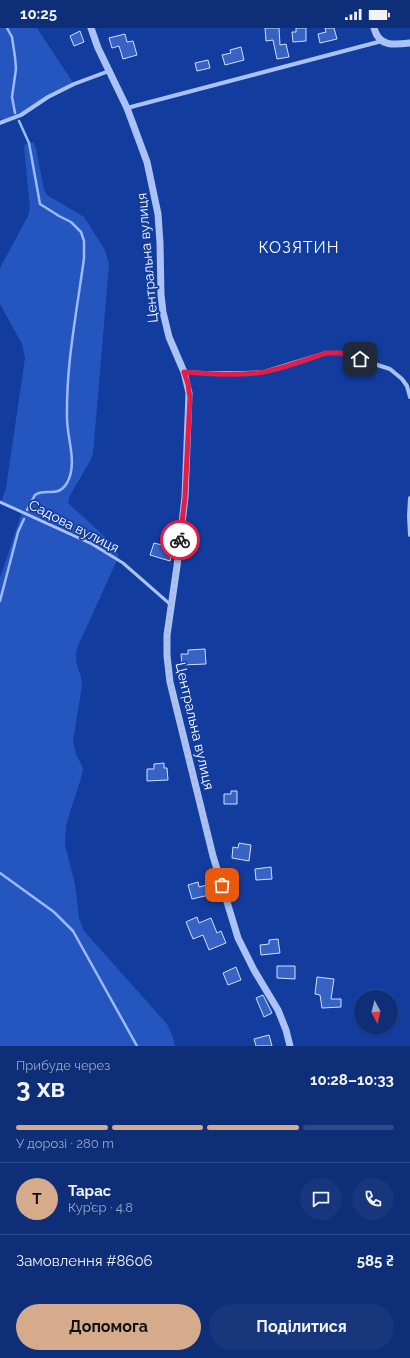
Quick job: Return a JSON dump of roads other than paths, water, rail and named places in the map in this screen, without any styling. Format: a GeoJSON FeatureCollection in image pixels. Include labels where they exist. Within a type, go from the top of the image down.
{"type":"FeatureCollection","features":[{"type":"Feature","properties":{"kind":"street","name":"Центральна вулиця"},"geometry":{"type":"LineString","coordinates":[[91,28],[98,48],[127,108],[143,150],[153,186],[159,223],[162,312],[169,336],[188,384],[190,398],[187,464],[177,566],[167,644],[170,682],[212,849],[238,938],[254,970],[278,1010],[284,1024],[290,1046]]}},
{"type":"Feature","properties":{"kind":"street"},"geometry":{"type":"LineString","coordinates":[[374,28],[377,36],[382,41],[390,44],[410,43]]}},
{"type":"Feature","properties":{"kind":"street"},"geometry":{"type":"LineString","coordinates":[[127,108],[382,41]]}},
{"type":"Feature","properties":{"kind":"street"},"geometry":{"type":"LineString","coordinates":[[0,123],[21,115],[74,84],[109,71]]}},
{"type":"Feature","properties":{"kind":"street"},"geometry":{"type":"LineString","coordinates":[[184,372],[203,374],[244,374],[264,372],[326,353],[340,353],[390,369],[402,379],[407,386],[410,397]]}},
{"type":"Feature","properties":{"kind":"street"},"geometry":{"type":"LineString","coordinates":[[410,498],[410,535]]}},
{"type":"Feature","properties":{"kind":"lane","name":"Садова вулиця"},"geometry":{"type":"LineString","coordinates":[[0,502],[92,544],[123,563],[171,605]]}},
{"type":"Feature","properties":{"kind":"waterway"},"geometry":{"type":"LineString","coordinates":[[7,28],[12,37],[15,57],[16,69],[12,97],[15,113]]}},
{"type":"Feature","properties":{"kind":"waterway"},"geometry":{"type":"LineString","coordinates":[[19,121],[29,143],[40,204],[71,222],[81,232],[84,241],[84,258],[72,337],[68,377],[67,426],[72,467],[67,483],[63,488],[55,492],[43,492],[35,495],[27,510]]}},
{"type":"Feature","properties":{"kind":"waterway"},"geometry":{"type":"LineString","coordinates":[[0,601],[18,532],[24,519]]}},
{"type":"Feature","properties":{"kind":"waterway"},"geometry":{"type":"LineString","coordinates":[[0,873],[54,912],[73,931],[137,1046]]}},
{"type":"Feature","properties":{"kind":"district","name":"КОЗЯТИН"},"geometry":{"type":"Point","coordinates":[299,247]}}]}
